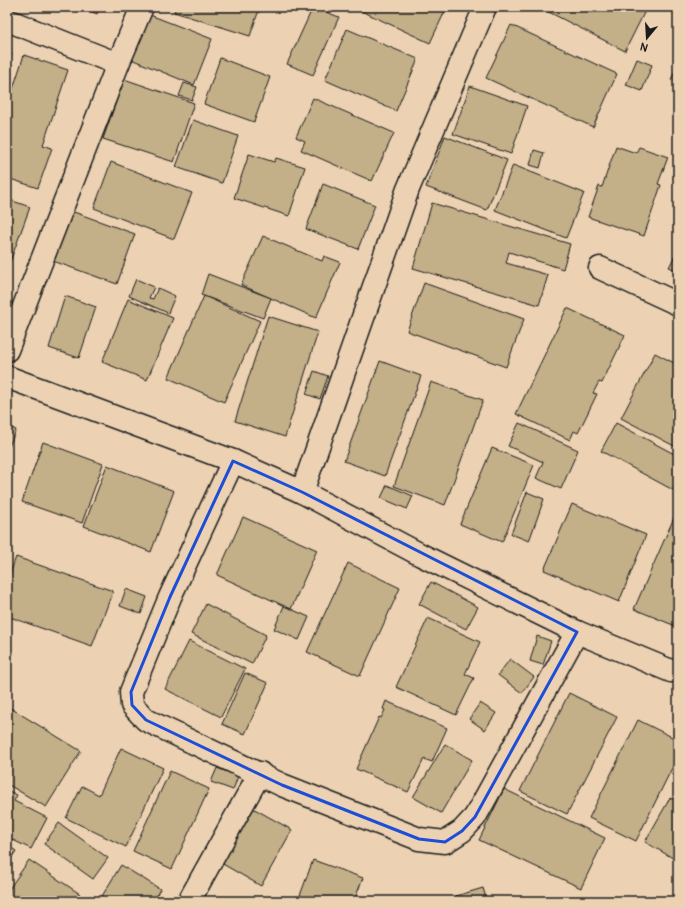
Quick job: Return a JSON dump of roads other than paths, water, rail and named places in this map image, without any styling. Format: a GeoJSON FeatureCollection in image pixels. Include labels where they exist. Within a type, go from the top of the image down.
{"type":"FeatureCollection","features":[{"type":"Feature","properties":{"kind":"street"},"geometry":{"type":"LineString","coordinates":[[7,350],[118,64],[142,7]]}},
{"type":"Feature","properties":{"kind":"street"},"geometry":{"type":"LineString","coordinates":[[302,492],[408,189],[484,7]]}},
{"type":"Feature","properties":{"kind":"street"},"geometry":{"type":"LineString","coordinates":[[7,20],[118,64]]}},
{"type":"Feature","properties":{"kind":"street"},"geometry":{"type":"LineString","coordinates":[[600,268],[678,304]]}},
{"type":"Feature","properties":{"kind":"street"},"geometry":{"type":"LineString","coordinates":[[7,377],[233,461],[302,492],[421,555],[577,632],[671,671],[678,671]]}},
{"type":"Feature","properties":{"kind":"street"},"geometry":{"type":"LineString","coordinates":[[233,461],[170,597],[131,692],[132,705],[146,720],[260,773],[282,785],[419,839],[446,842],[462,831],[475,817],[577,632]]}},
{"type":"Feature","properties":{"kind":"street"},"geometry":{"type":"LineString","coordinates":[[189,901],[260,773]]}}]}
